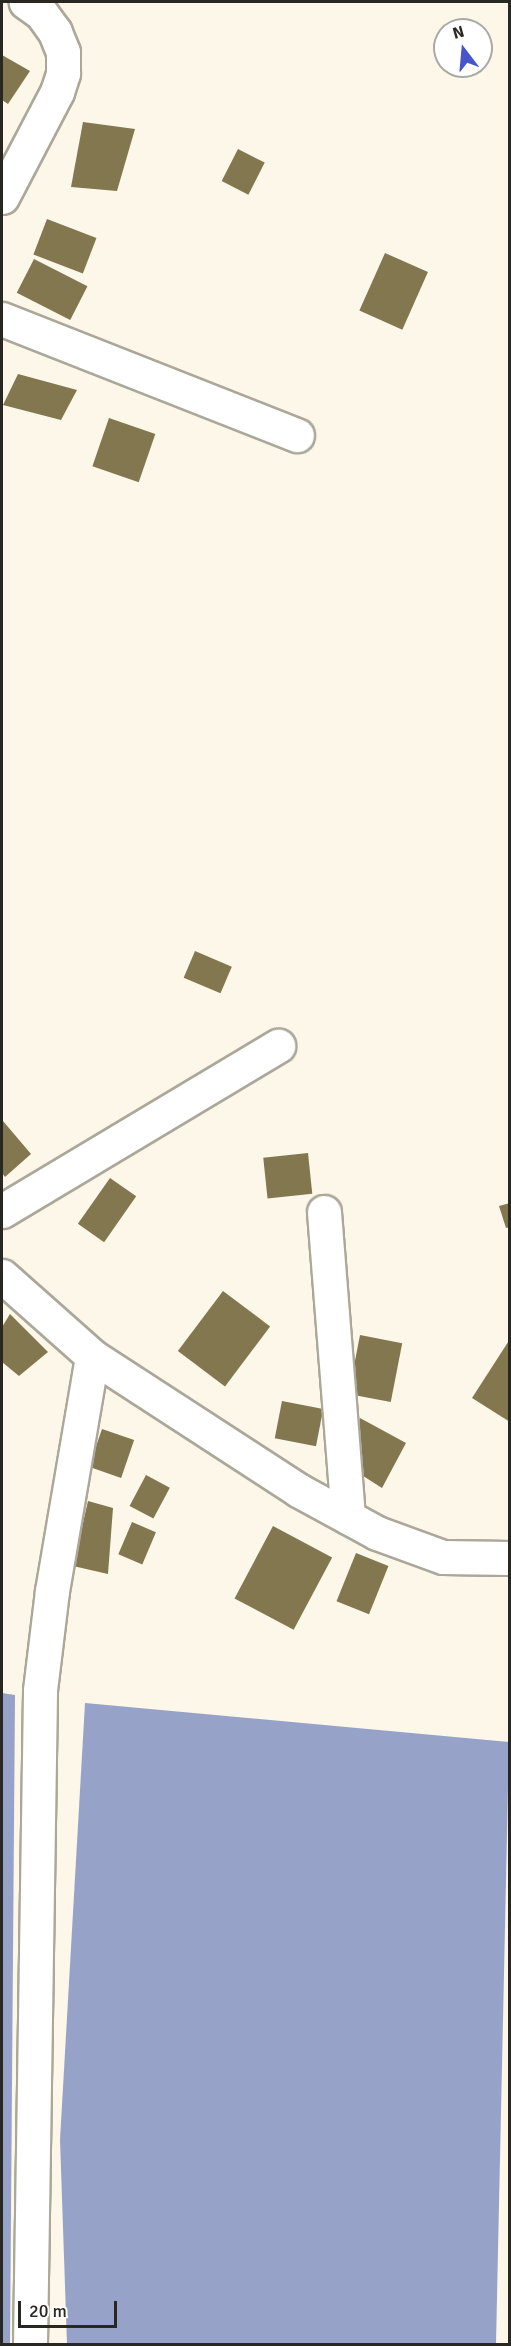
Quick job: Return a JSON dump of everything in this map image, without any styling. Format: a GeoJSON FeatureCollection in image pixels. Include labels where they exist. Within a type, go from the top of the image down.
{"type":"FeatureCollection","features":[{"type":"Feature","properties":{"kind":"street"},"geometry":{"type":"LineString","coordinates":[[2,197],[57,92],[63,74],[63,52],[55,32],[41,13],[26,2]]}},
{"type":"Feature","properties":{"kind":"street"},"geometry":{"type":"LineString","coordinates":[[2,319],[297,435]]}},
{"type":"Feature","properties":{"kind":"street"},"geometry":{"type":"LineString","coordinates":[[2,1211],[278,1046]]}},
{"type":"Feature","properties":{"kind":"street"},"geometry":{"type":"LineString","coordinates":[[324,1212],[348,1517]]}},
{"type":"Feature","properties":{"kind":"street"},"geometry":{"type":"LineString","coordinates":[[2,1276],[92,1356],[298,1490],[377,1533],[443,1557],[510,1558]]}},
{"type":"Feature","properties":{"kind":"street"},"geometry":{"type":"LineString","coordinates":[[30,2344],[40,1690],[52,1591],[92,1356]]}},
{"type":"Feature","properties":{"kind":"water"},"geometry":{"type":"Polygon","coordinates":[[[2,1693],[15,1695],[10,2344],[2,2344],[2,1693]]]}},
{"type":"Feature","properties":{"kind":"water"},"geometry":{"type":"Polygon","coordinates":[[[85,1703],[509,1742],[496,2344],[67,2344],[60,2140],[85,1703]]]}},
{"type":"Feature","properties":{"kind":"building"},"geometry":{"type":"Polygon","coordinates":[[[2,55],[30,71],[8,104],[2,100],[2,55]]]}},
{"type":"Feature","properties":{"kind":"building"},"geometry":{"type":"Polygon","coordinates":[[[83,122],[135,129],[117,191],[71,187],[83,122]]]}},
{"type":"Feature","properties":{"kind":"building"},"geometry":{"type":"Polygon","coordinates":[[[238,149],[265,163],[248,195],[222,181],[238,149]]]}},
{"type":"Feature","properties":{"kind":"building"},"geometry":{"type":"Polygon","coordinates":[[[47,219],[96,238],[83,273],[33,254],[47,219]]]}},
{"type":"Feature","properties":{"kind":"building"},"geometry":{"type":"Polygon","coordinates":[[[385,253],[428,272],[402,330],[359,311],[385,253]]]}},
{"type":"Feature","properties":{"kind":"building"},"geometry":{"type":"Polygon","coordinates":[[[34,259],[87,286],[70,320],[17,293],[34,259]]]}},
{"type":"Feature","properties":{"kind":"building"},"geometry":{"type":"Polygon","coordinates":[[[18,374],[77,390],[61,420],[3,405],[18,374]]]}},
{"type":"Feature","properties":{"kind":"building"},"geometry":{"type":"Polygon","coordinates":[[[109,418],[155,434],[139,482],[92,466],[109,418]]]}},
{"type":"Feature","properties":{"kind":"building"},"geometry":{"type":"Polygon","coordinates":[[[195,951],[232,967],[220,993],[184,978],[195,951]]]}},
{"type":"Feature","properties":{"kind":"building"},"geometry":{"type":"Polygon","coordinates":[[[3,1121],[31,1154],[5,1177],[2,1173],[3,1121]]]}},
{"type":"Feature","properties":{"kind":"building"},"geometry":{"type":"Polygon","coordinates":[[[308,1153],[312,1194],[268,1198],[263,1158],[308,1153]]]}},
{"type":"Feature","properties":{"kind":"building"},"geometry":{"type":"Polygon","coordinates":[[[110,1178],[136,1196],[104,1242],[78,1224],[110,1178]]]}},
{"type":"Feature","properties":{"kind":"building"},"geometry":{"type":"Polygon","coordinates":[[[510,1203],[510,1227],[506,1228],[499,1206],[510,1203]]]}},
{"type":"Feature","properties":{"kind":"building"},"geometry":{"type":"Polygon","coordinates":[[[223,1291],[270,1327],[225,1386],[178,1351],[223,1291]]]}},
{"type":"Feature","properties":{"kind":"building"},"geometry":{"type":"Polygon","coordinates":[[[10,1314],[48,1352],[19,1376],[2,1362],[2,1327],[10,1314]]]}},
{"type":"Feature","properties":{"kind":"building"},"geometry":{"type":"Polygon","coordinates":[[[360,1335],[402,1343],[391,1402],[349,1394],[360,1335]]]}},
{"type":"Feature","properties":{"kind":"building"},"geometry":{"type":"Polygon","coordinates":[[[510,1339],[510,1422],[472,1398],[510,1339]]]}},
{"type":"Feature","properties":{"kind":"building"},"geometry":{"type":"Polygon","coordinates":[[[282,1401],[323,1409],[316,1446],[275,1438],[282,1401]]]}},
{"type":"Feature","properties":{"kind":"building"},"geometry":{"type":"Polygon","coordinates":[[[360,1418],[406,1443],[382,1488],[349,1467],[360,1418]]]}},
{"type":"Feature","properties":{"kind":"building"},"geometry":{"type":"Polygon","coordinates":[[[102,1429],[134,1440],[121,1478],[89,1467],[102,1429]]]}},
{"type":"Feature","properties":{"kind":"building"},"geometry":{"type":"Polygon","coordinates":[[[146,1475],[170,1488],[153,1519],[130,1506],[146,1475]]]}},
{"type":"Feature","properties":{"kind":"building"},"geometry":{"type":"Polygon","coordinates":[[[88,1501],[113,1508],[108,1574],[73,1566],[88,1501]]]}},
{"type":"Feature","properties":{"kind":"building"},"geometry":{"type":"Polygon","coordinates":[[[132,1522],[156,1532],[142,1564],[118,1554],[132,1522]]]}},
{"type":"Feature","properties":{"kind":"building"},"geometry":{"type":"Polygon","coordinates":[[[273,1526],[332,1557],[294,1630],[235,1598],[273,1526]]]}},
{"type":"Feature","properties":{"kind":"building"},"geometry":{"type":"Polygon","coordinates":[[[356,1553],[388,1566],[369,1614],[337,1601],[356,1553]]]}}]}
